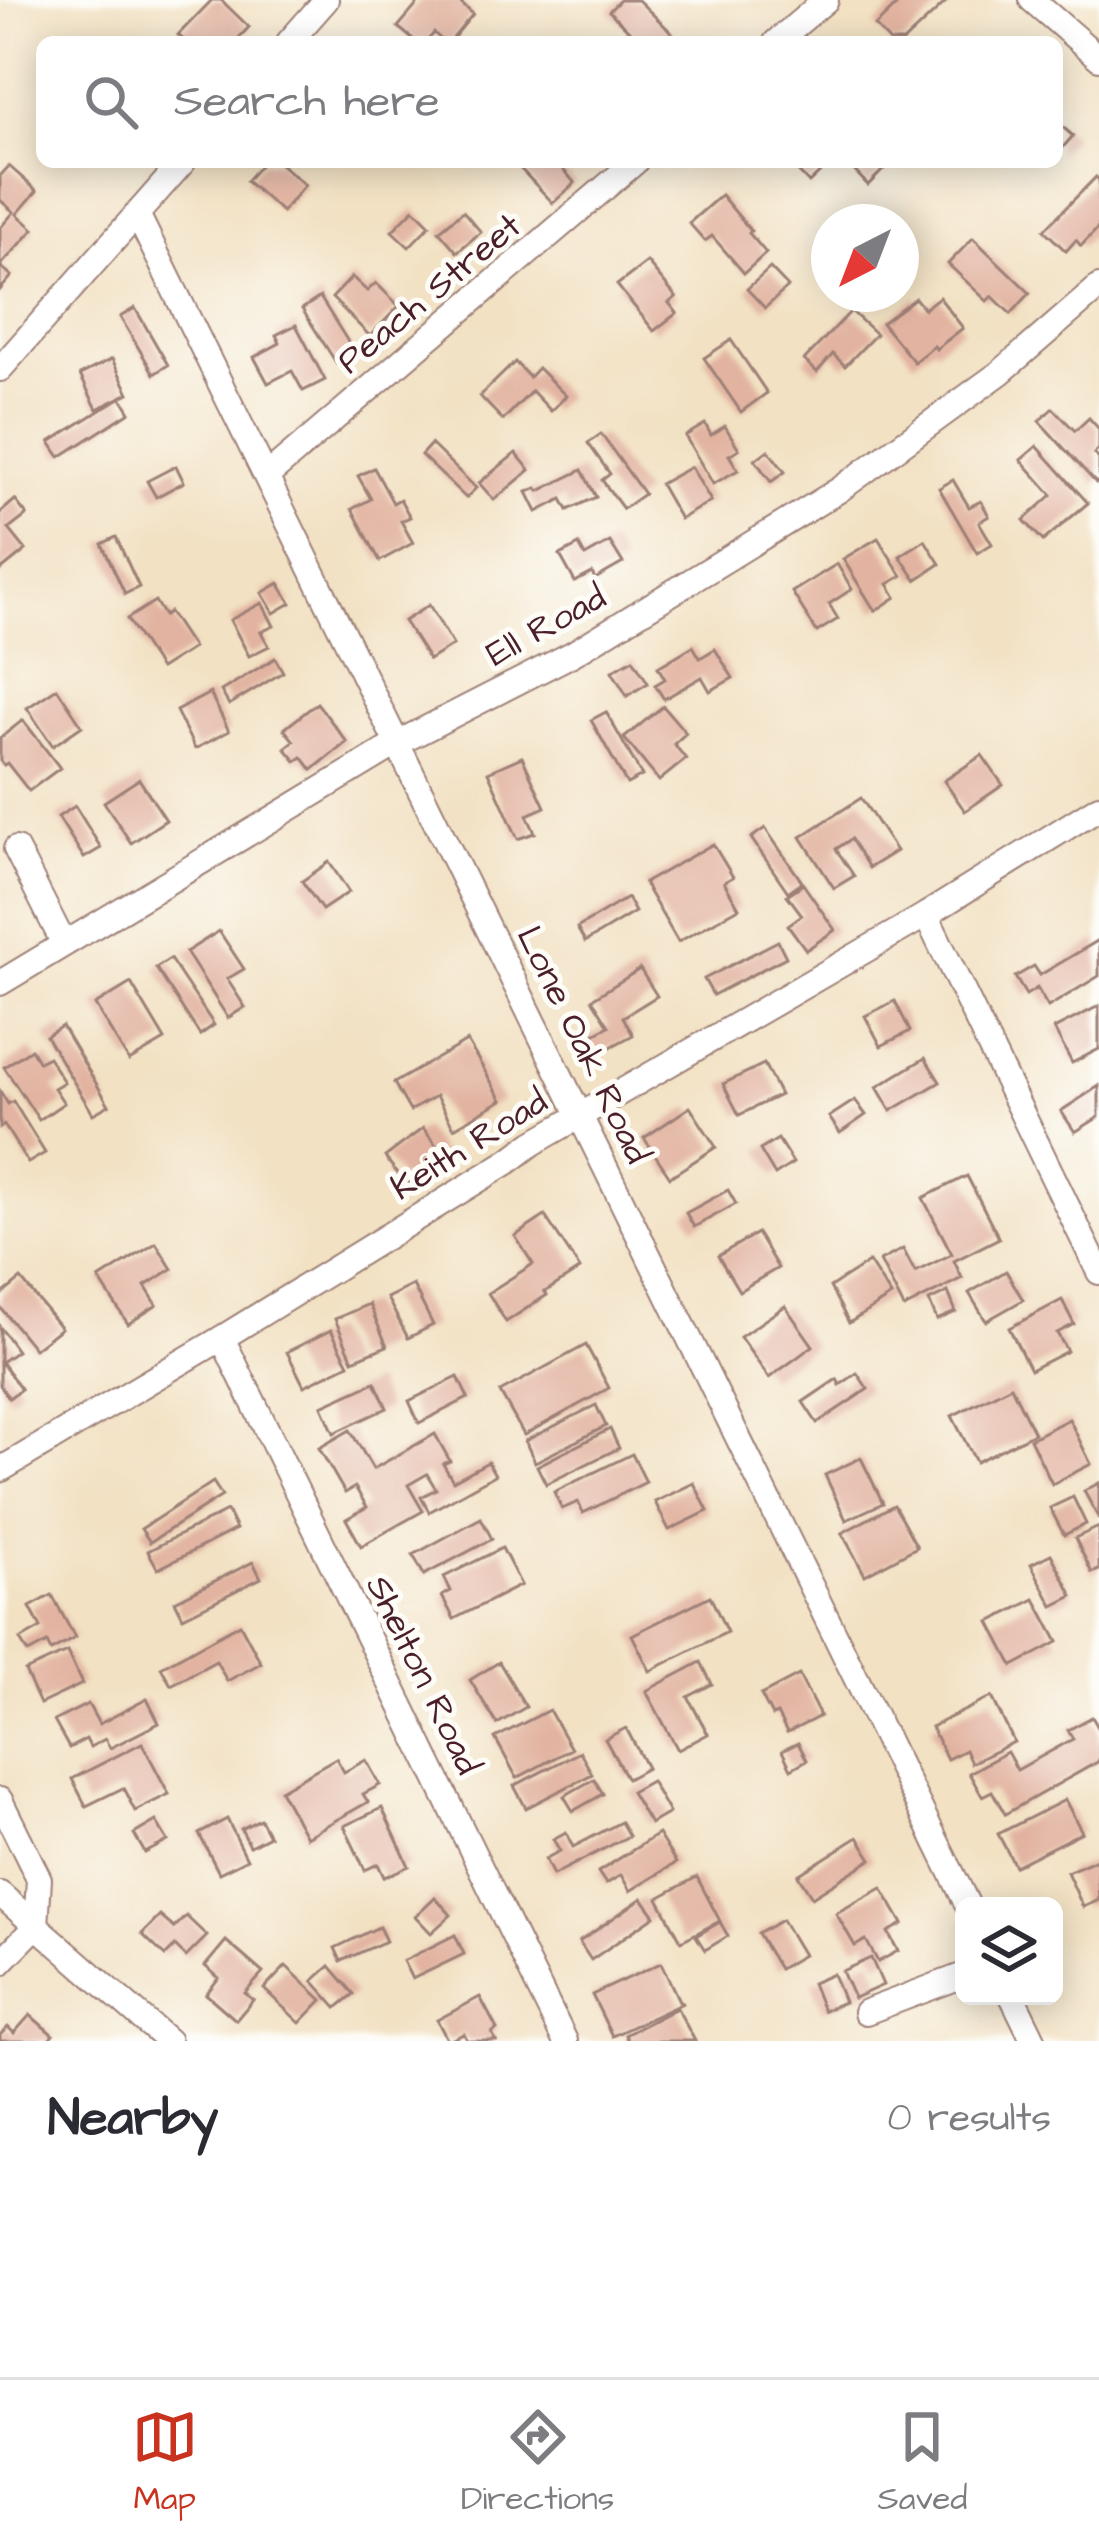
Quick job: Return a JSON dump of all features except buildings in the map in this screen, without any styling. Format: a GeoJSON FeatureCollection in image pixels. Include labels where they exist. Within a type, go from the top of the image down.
{"type":"FeatureCollection","features":[{"type":"Feature","properties":{"kind":"street"},"geometry":{"type":"LineString","coordinates":[[294,36],[326,0]]}},
{"type":"Feature","properties":{"kind":"street"},"geometry":{"type":"LineString","coordinates":[[783,36],[826,0]]}},
{"type":"Feature","properties":{"kind":"street"},"geometry":{"type":"LineString","coordinates":[[1032,0],[1099,58]]}},
{"type":"Feature","properties":{"kind":"street"},"geometry":{"type":"LineString","coordinates":[[0,369],[178,168]]}},
{"type":"Feature","properties":{"kind":"street","name":"Peach Street"},"geometry":{"type":"LineString","coordinates":[[267,476],[628,168]]}},
{"type":"Feature","properties":{"kind":"street","name":"Lone Oak Road"},"geometry":{"type":"LineString","coordinates":[[137,214],[964,1897]]}},
{"type":"Feature","properties":{"kind":"street","name":"Ell Road"},"geometry":{"type":"LineString","coordinates":[[0,983],[398,743],[572,654],[839,490],[1000,371],[1099,287]]}},
{"type":"Feature","properties":{"kind":"street","name":"Keith Road"},"geometry":{"type":"LineString","coordinates":[[0,1470],[1099,807]]}},
{"type":"Feature","properties":{"kind":"street"},"geometry":{"type":"LineString","coordinates":[[16,849],[64,944]]}},
{"type":"Feature","properties":{"kind":"street"},"geometry":{"type":"LineString","coordinates":[[926,915],[1099,1273]]}},
{"type":"Feature","properties":{"kind":"street","name":"Shelton Road"},"geometry":{"type":"LineString","coordinates":[[221,1338],[565,2041]]}},
{"type":"Feature","properties":{"kind":"street"},"geometry":{"type":"LineString","coordinates":[[0,1799],[39,1879],[36,1926],[0,1964]]}},
{"type":"Feature","properties":{"kind":"street"},"geometry":{"type":"LineString","coordinates":[[0,1894],[168,2041]]}},
{"type":"Feature","properties":{"kind":"street"},"geometry":{"type":"LineString","coordinates":[[866,2012],[955,1978]]}},
{"type":"Feature","properties":{"kind":"street"},"geometry":{"type":"LineString","coordinates":[[1016,2005],[1034,2041]]}}]}
